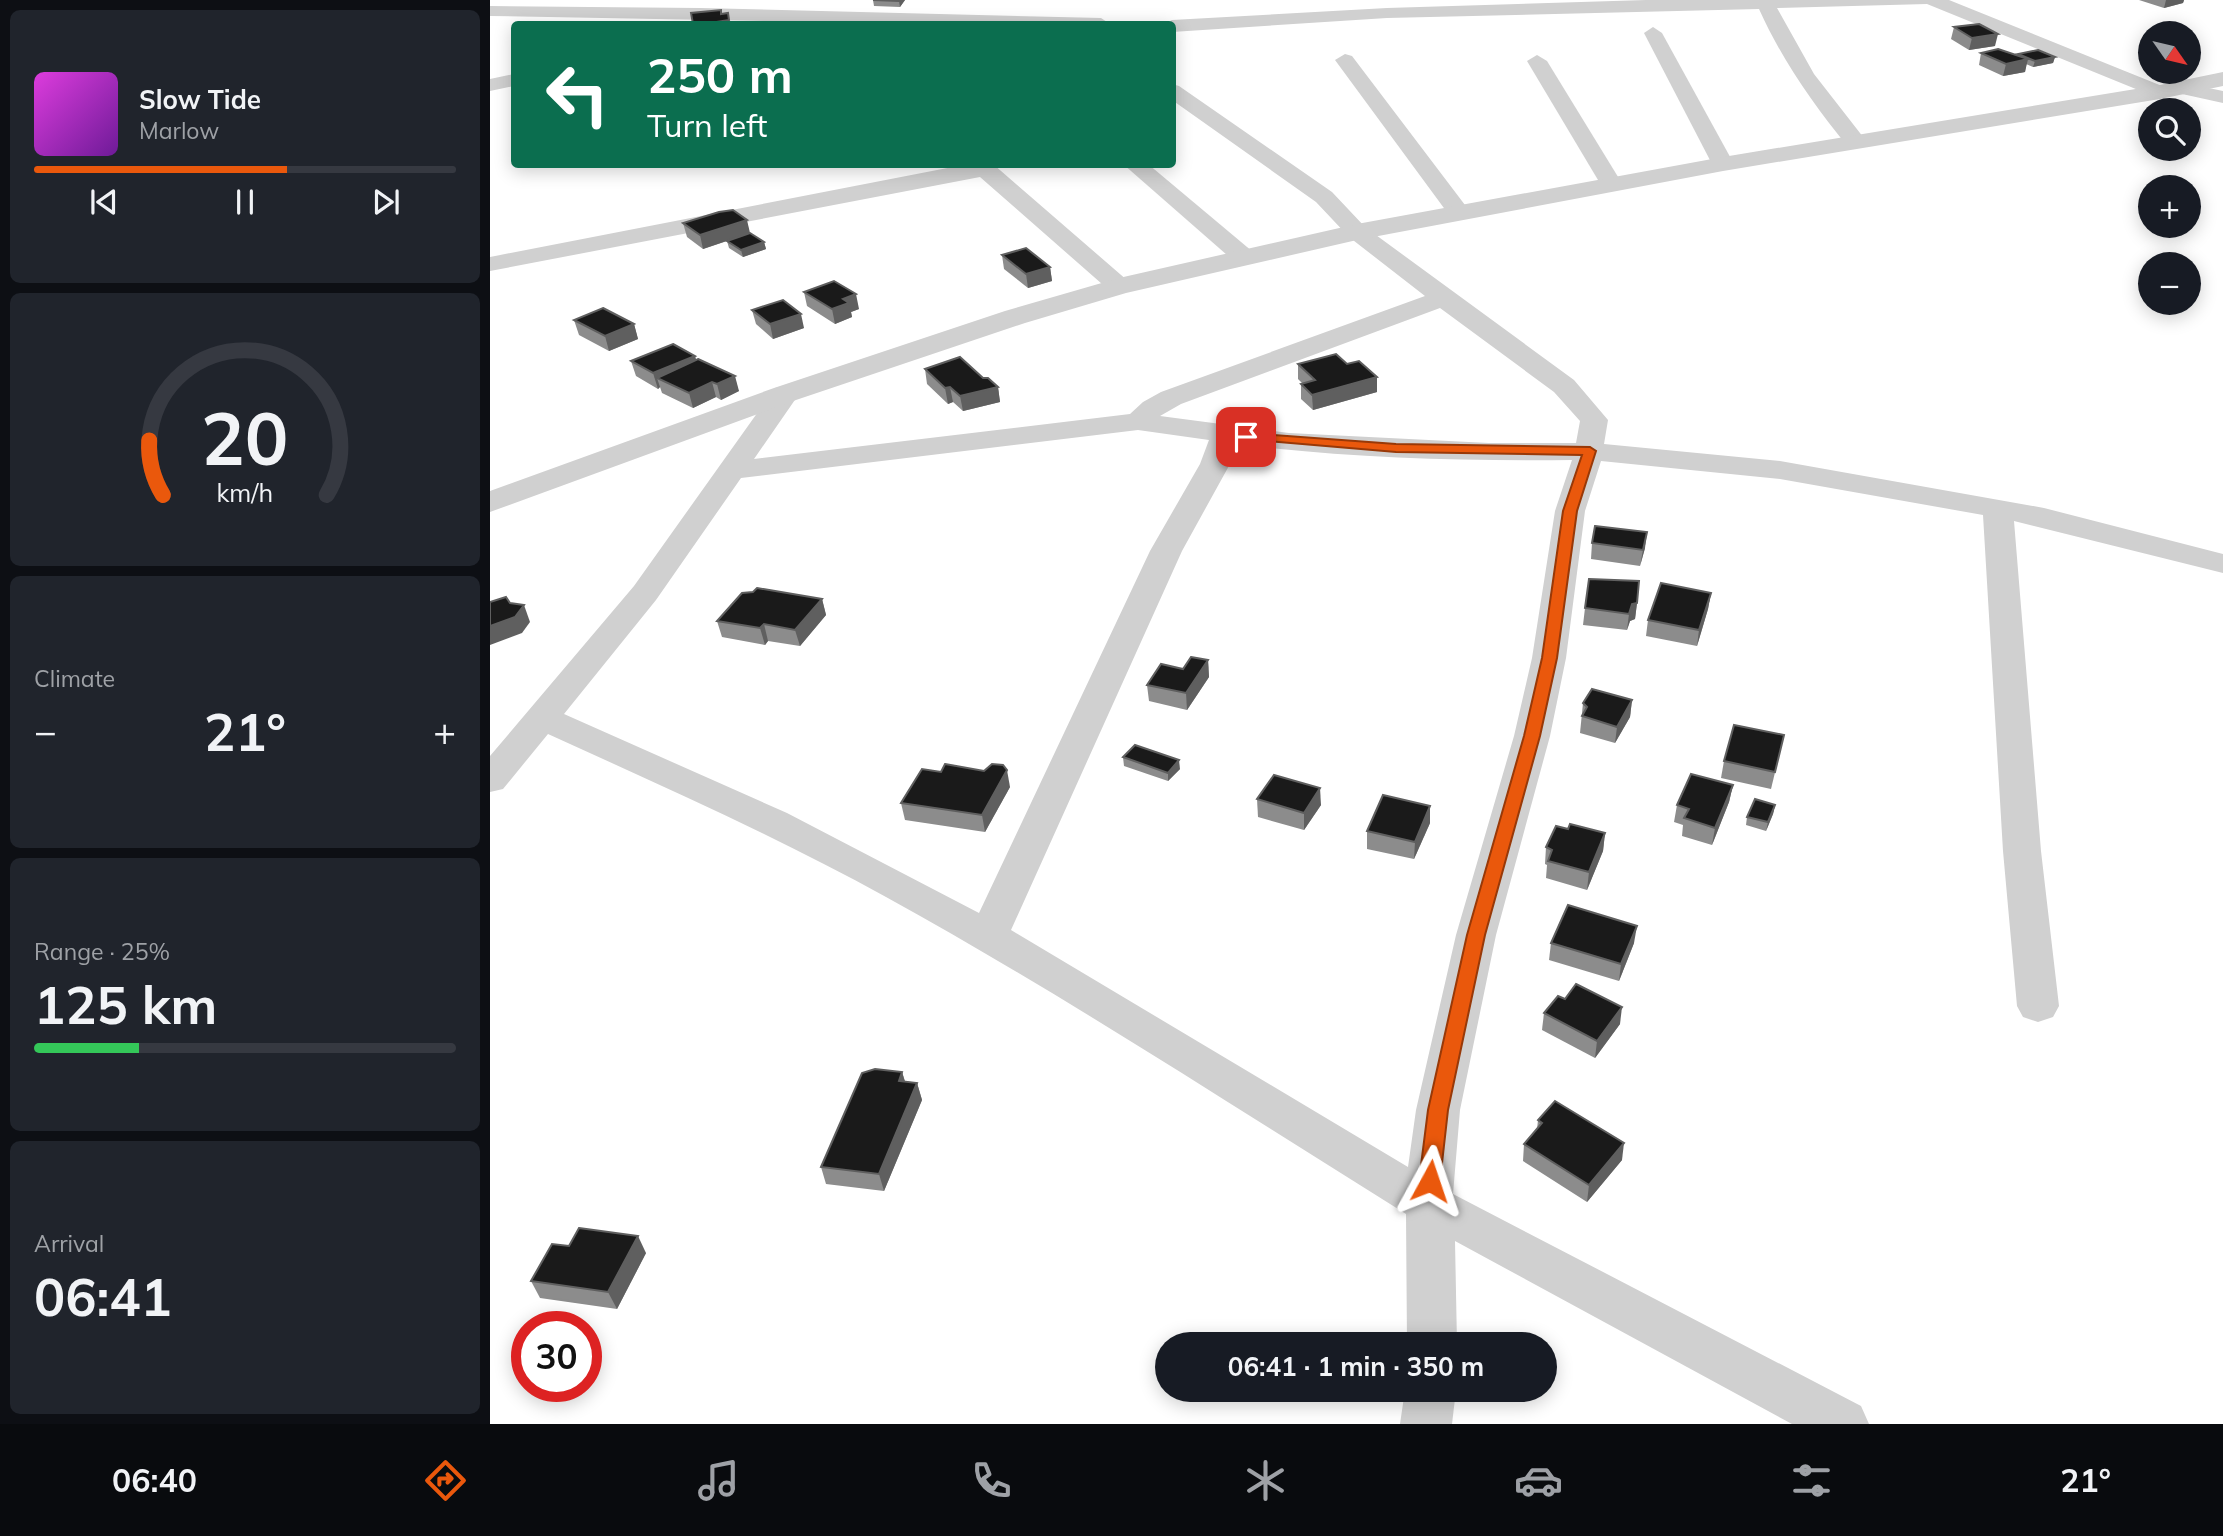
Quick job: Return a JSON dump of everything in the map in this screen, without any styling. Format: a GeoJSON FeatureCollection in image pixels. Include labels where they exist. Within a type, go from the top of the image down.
{"type":"FeatureCollection","features":[{"type":"Feature","properties":{"kind":"street"},"geometry":{"type":"LineString","coordinates":[[1176,23],[1387,13],[1922,0]]}},
{"type":"Feature","properties":{"kind":"street"},"geometry":{"type":"LineString","coordinates":[[1933,0],[2170,90],[2223,97]]}},
{"type":"Feature","properties":{"kind":"street"},"geometry":{"type":"LineString","coordinates":[[1765,2],[1789,52],[1829,111],[1856,142]]}},
{"type":"Feature","properties":{"kind":"street"},"geometry":{"type":"LineString","coordinates":[[1173,21],[1216,4]]}},
{"type":"Feature","properties":{"kind":"street"},"geometry":{"type":"LineString","coordinates":[[989,20],[1018,5]]}},
{"type":"Feature","properties":{"kind":"street"},"geometry":{"type":"LineString","coordinates":[[490,11],[593,11],[809,21]]}},
{"type":"Feature","properties":{"kind":"street"},"geometry":{"type":"LineString","coordinates":[[972,21],[1014,21]]}},
{"type":"Feature","properties":{"kind":"street"},"geometry":{"type":"LineString","coordinates":[[1653,33],[1723,164]]}},
{"type":"Feature","properties":{"kind":"street"},"geometry":{"type":"LineString","coordinates":[[1345,60],[1460,214]]}},
{"type":"Feature","properties":{"kind":"street"},"geometry":{"type":"LineString","coordinates":[[1537,61],[1612,185]]}},
{"type":"Feature","properties":{"kind":"street"},"geometry":{"type":"LineString","coordinates":[[490,502],[785,394],[1015,317],[1119,286],[1357,232],[1723,164],[2223,79]]}},
{"type":"Feature","properties":{"kind":"street"},"geometry":{"type":"LineString","coordinates":[[490,85],[511,81]]}},
{"type":"Feature","properties":{"kind":"street"},"geometry":{"type":"LineString","coordinates":[[1176,93],[1324,197],[1357,232],[1564,386],[1582,403],[1594,420],[1590,451],[1570,511],[1549,658],[1532,736],[1476,935],[1438,1110],[1431,1158],[1429,1204],[1432,1332]]}},
{"type":"Feature","properties":{"kind":"street"},"geometry":{"type":"LineString","coordinates":[[490,264],[977,168]]}},
{"type":"Feature","properties":{"kind":"street"},"geometry":{"type":"LineString","coordinates":[[983,168],[1119,286]]}},
{"type":"Feature","properties":{"kind":"street"},"geometry":{"type":"LineString","coordinates":[[1139,168],[1244,257]]}},
{"type":"Feature","properties":{"kind":"street"},"geometry":{"type":"LineString","coordinates":[[1138,422],[1153,408],[1171,398],[1443,298]]}},
{"type":"Feature","properties":{"kind":"street"},"geometry":{"type":"LineString","coordinates":[[490,780],[645,593],[785,394]]}},
{"type":"Feature","properties":{"kind":"street"},"geometry":{"type":"LineString","coordinates":[[732,470],[1138,422],[1289,442],[1396,448],[1590,451],[1780,470],[2080,525],[2223,564]]}},
{"type":"Feature","properties":{"kind":"street"},"geometry":{"type":"LineString","coordinates":[[988,936],[1166,551],[1215,464],[1225,434]]}},
{"type":"Feature","properties":{"kind":"street"},"geometry":{"type":"LineString","coordinates":[[1998,509],[2022,851],[2038,1006]]}},
{"type":"Feature","properties":{"kind":"street"},"geometry":{"type":"LineString","coordinates":[[541,717],[774,822],[988,936],[1429,1204],[1843,1424]]}},
{"type":"Feature","properties":{"kind":"street"},"geometry":{"type":"LineString","coordinates":[[1426,1424],[1429,1402]]}},
{"type":"Feature","properties":{"kind":"building"},"geometry":{"type":"Polygon","coordinates":[[[721,10],[721,14],[728,13],[729,20],[692,21],[691,13],[721,10]]]}},
{"type":"Feature","properties":{"kind":"building"},"geometry":{"type":"Polygon","coordinates":[[[1979,24],[1998,34],[1972,38],[1954,27],[1979,24]]]}},
{"type":"Feature","properties":{"kind":"building"},"geometry":{"type":"Polygon","coordinates":[[[1998,49],[2028,59],[2006,64],[1981,53],[1998,49]]]}},
{"type":"Feature","properties":{"kind":"building"},"geometry":{"type":"Polygon","coordinates":[[[2038,50],[2055,57],[2035,61],[2018,54],[2038,50]]]}},
{"type":"Feature","properties":{"kind":"building"},"geometry":{"type":"Polygon","coordinates":[[[733,210],[747,220],[700,235],[683,223],[719,212],[733,210]]]}},
{"type":"Feature","properties":{"kind":"building"},"geometry":{"type":"Polygon","coordinates":[[[750,233],[764,242],[741,250],[727,241],[750,233]]]}},
{"type":"Feature","properties":{"kind":"building"},"geometry":{"type":"Polygon","coordinates":[[[1026,248],[1050,267],[1026,274],[1002,255],[1026,248]]]}},
{"type":"Feature","properties":{"kind":"building"},"geometry":{"type":"Polygon","coordinates":[[[834,281],[856,294],[843,299],[849,303],[832,309],[804,292],[834,281]]]}},
{"type":"Feature","properties":{"kind":"building"},"geometry":{"type":"Polygon","coordinates":[[[783,300],[801,314],[770,324],[752,310],[783,300]]]}},
{"type":"Feature","properties":{"kind":"building"},"geometry":{"type":"Polygon","coordinates":[[[603,308],[634,324],[605,336],[574,320],[603,308]]]}},
{"type":"Feature","properties":{"kind":"building"},"geometry":{"type":"Polygon","coordinates":[[[673,344],[695,356],[653,373],[631,361],[673,344]]]}},
{"type":"Feature","properties":{"kind":"building"},"geometry":{"type":"Polygon","coordinates":[[[1336,354],[1347,364],[1359,361],[1377,377],[1312,395],[1301,384],[1315,380],[1298,364],[1336,354]]]}},
{"type":"Feature","properties":{"kind":"building"},"geometry":{"type":"Polygon","coordinates":[[[960,357],[983,378],[988,378],[998,387],[960,396],[950,387],[945,388],[925,369],[960,357]]]}},
{"type":"Feature","properties":{"kind":"building"},"geometry":{"type":"Polygon","coordinates":[[[698,359],[735,376],[717,384],[712,382],[689,393],[657,378],[698,359]]]}},
{"type":"Feature","properties":{"kind":"building"},"geometry":{"type":"Polygon","coordinates":[[[1595,526],[1647,532],[1643,550],[1592,543],[1595,526]]]}},
{"type":"Feature","properties":{"kind":"building"},"geometry":{"type":"Polygon","coordinates":[[[1589,579],[1639,581],[1637,603],[1632,604],[1629,614],[1585,608],[1589,579]]]}},
{"type":"Feature","properties":{"kind":"building"},"geometry":{"type":"Polygon","coordinates":[[[1661,583],[1711,593],[1699,630],[1648,620],[1661,583]]]}},
{"type":"Feature","properties":{"kind":"building"},"geometry":{"type":"Polygon","coordinates":[[[757,588],[822,599],[795,630],[764,624],[760,628],[717,621],[742,593],[753,592],[757,588]]]}},
{"type":"Feature","properties":{"kind":"building"},"geometry":{"type":"Polygon","coordinates":[[[506,597],[510,603],[524,605],[515,617],[490,626],[490,602],[506,597]]]}},
{"type":"Feature","properties":{"kind":"building"},"geometry":{"type":"Polygon","coordinates":[[[1191,657],[1208,660],[1186,693],[1147,685],[1161,664],[1183,669],[1191,657]]]}},
{"type":"Feature","properties":{"kind":"building"},"geometry":{"type":"Polygon","coordinates":[[[1592,689],[1632,700],[1617,727],[1582,716],[1587,707],[1583,703],[1592,689]]]}},
{"type":"Feature","properties":{"kind":"building"},"geometry":{"type":"Polygon","coordinates":[[[1734,725],[1784,735],[1775,772],[1724,761],[1734,725]]]}},
{"type":"Feature","properties":{"kind":"building"},"geometry":{"type":"Polygon","coordinates":[[[1135,745],[1179,760],[1168,773],[1123,757],[1135,745]]]}},
{"type":"Feature","properties":{"kind":"building"},"geometry":{"type":"Polygon","coordinates":[[[945,764],[984,771],[992,764],[1003,765],[1007,770],[982,815],[901,803],[922,769],[941,772],[945,764]]]}},
{"type":"Feature","properties":{"kind":"building"},"geometry":{"type":"Polygon","coordinates":[[[1691,774],[1733,785],[1715,828],[1684,818],[1689,809],[1677,805],[1691,774]]]}},
{"type":"Feature","properties":{"kind":"building"},"geometry":{"type":"Polygon","coordinates":[[[1274,775],[1320,788],[1304,813],[1257,799],[1274,775]]]}},
{"type":"Feature","properties":{"kind":"building"},"geometry":{"type":"Polygon","coordinates":[[[1383,795],[1430,806],[1415,842],[1367,831],[1383,795]]]}},
{"type":"Feature","properties":{"kind":"building"},"geometry":{"type":"Polygon","coordinates":[[[1755,799],[1775,805],[1768,822],[1747,817],[1755,799]]]}},
{"type":"Feature","properties":{"kind":"building"},"geometry":{"type":"Polygon","coordinates":[[[1570,824],[1605,833],[1589,872],[1548,861],[1552,850],[1546,847],[1556,826],[1568,829],[1570,824]]]}},
{"type":"Feature","properties":{"kind":"building"},"geometry":{"type":"Polygon","coordinates":[[[1568,905],[1637,926],[1621,964],[1551,943],[1568,905]]]}},
{"type":"Feature","properties":{"kind":"building"},"geometry":{"type":"Polygon","coordinates":[[[1576,984],[1622,1007],[1597,1041],[1544,1013],[1558,996],[1565,999],[1576,984]]]}},
{"type":"Feature","properties":{"kind":"building"},"geometry":{"type":"Polygon","coordinates":[[[875,1069],[902,1072],[899,1081],[917,1083],[879,1174],[821,1167],[862,1073],[875,1069]]]}},
{"type":"Feature","properties":{"kind":"building"},"geometry":{"type":"Polygon","coordinates":[[[1555,1101],[1624,1143],[1589,1185],[1524,1144],[1542,1123],[1538,1120],[1555,1101]]]}},
{"type":"Feature","properties":{"kind":"building"},"geometry":{"type":"Polygon","coordinates":[[[579,1228],[638,1236],[608,1292],[531,1281],[552,1244],[569,1246],[579,1228]]]}},
{"type":"Feature","properties":{"kind":"route"},"geometry":{"type":"LineString","coordinates":[[1246,437],[1289,442],[1489,452],[1590,451],[1570,511],[1549,658],[1532,736],[1476,935],[1438,1110],[1430,1181]]}}]}
